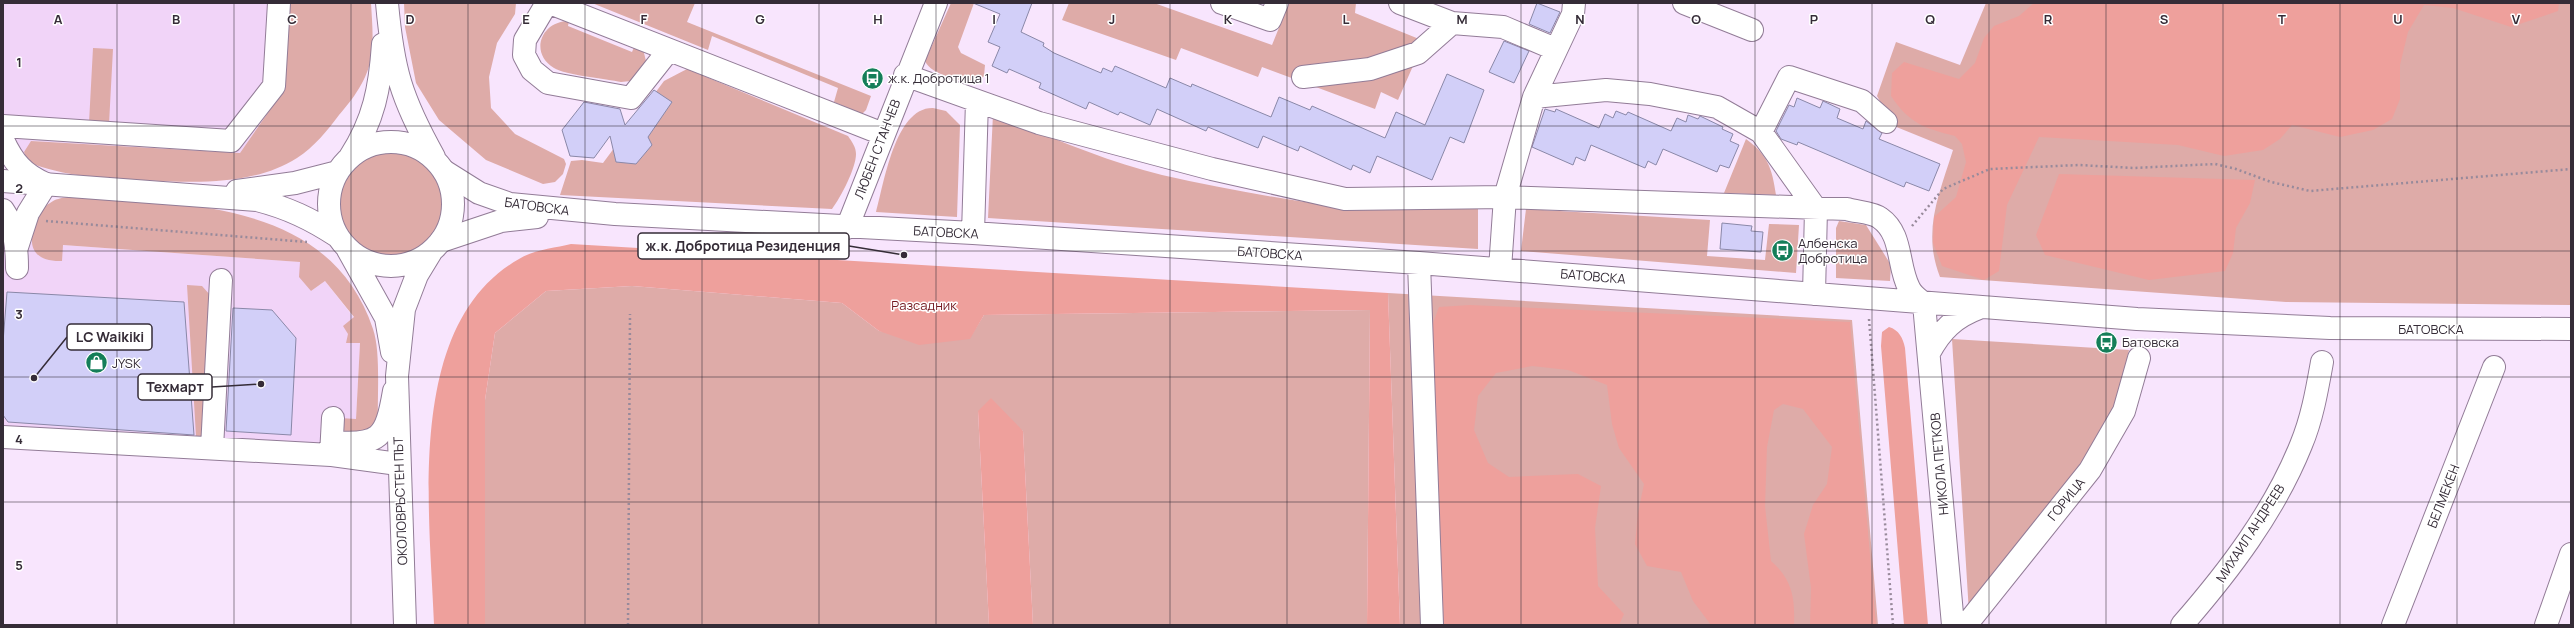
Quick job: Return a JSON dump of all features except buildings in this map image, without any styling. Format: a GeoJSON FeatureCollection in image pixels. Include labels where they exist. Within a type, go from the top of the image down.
{"type":"FeatureCollection","features":[{"type":"Feature","properties":{"kind":"street"},"geometry":{"type":"LineString","coordinates":[[3,126],[231,141],[274,86],[279,3]]}},
{"type":"Feature","properties":{"kind":"street"},"geometry":{"type":"LineString","coordinates":[[342,242],[331,220],[328,203],[331,187],[372,115],[380,84],[386,3]]}},
{"type":"Feature","properties":{"kind":"street"},"geometry":{"type":"LineString","coordinates":[[3,181],[209,195],[257,200],[286,207],[308,217],[370,263],[388,267],[410,263],[436,247],[450,224],[453,206],[451,188],[415,123],[398,79],[392,52],[386,3]]}},
{"type":"Feature","properties":{"kind":"street"},"geometry":{"type":"LineString","coordinates":[[547,3],[525,40],[524,55],[532,70],[548,83],[631,98],[669,50]]}},
{"type":"Feature","properties":{"kind":"street"},"geometry":{"type":"LineString","coordinates":[[550,3],[883,134]]}},
{"type":"Feature","properties":{"kind":"street","name":"ЛЮБЕН СТАНЧЕВ"},"geometry":{"type":"LineString","coordinates":[[847,228],[906,75],[936,3]]}},
{"type":"Feature","properties":{"kind":"street"},"geometry":{"type":"LineString","coordinates":[[1222,3],[1270,20],[1277,3]]}},
{"type":"Feature","properties":{"kind":"street"},"geometry":{"type":"LineString","coordinates":[[1400,3],[1452,23],[1503,27],[1555,50]]}},
{"type":"Feature","properties":{"kind":"street"},"geometry":{"type":"LineString","coordinates":[[1500,269],[1505,197],[1534,97],[1573,14],[1574,3]]}},
{"type":"Feature","properties":{"kind":"street"},"geometry":{"type":"LineString","coordinates":[[1684,3],[1752,30]]}},
{"type":"Feature","properties":{"kind":"street"},"geometry":{"type":"LineString","coordinates":[[1304,77],[1370,69],[1418,53],[1452,23]]}},
{"type":"Feature","properties":{"kind":"street"},"geometry":{"type":"LineString","coordinates":[[906,75],[1039,123],[1212,169],[1345,199],[1505,197],[1846,209],[1879,217],[1891,229],[1898,243],[1902,268],[1909,289],[1924,304]]}},
{"type":"Feature","properties":{"kind":"street"},"geometry":{"type":"LineString","coordinates":[[1761,132],[1789,77],[1862,101],[1886,122]]}},
{"type":"Feature","properties":{"kind":"street"},"geometry":{"type":"LineString","coordinates":[[1534,97],[1606,90],[1650,94],[1717,107],[1761,132],[1816,209],[1814,294]]}},
{"type":"Feature","properties":{"kind":"street"},"geometry":{"type":"LineString","coordinates":[[973,233],[977,101]]}},
{"type":"Feature","properties":{"kind":"street"},"geometry":{"type":"LineString","coordinates":[[3,140],[20,169],[30,177],[46,184]]}},
{"type":"Feature","properties":{"kind":"street"},"geometry":{"type":"LineString","coordinates":[[209,195],[295,183],[344,164],[371,145],[394,141],[418,147],[440,166]]}},
{"type":"Feature","properties":{"kind":"street","name":"БАТОВСКА"},"geometry":{"type":"LineString","coordinates":[[440,166],[480,193],[510,204],[615,214],[847,228],[973,233],[1419,263],[1979,308],[2330,328],[2571,329]]}},
{"type":"Feature","properties":{"kind":"street"},"geometry":{"type":"LineString","coordinates":[[10,265],[26,220],[46,184]]}},
{"type":"Feature","properties":{"kind":"street"},"geometry":{"type":"LineString","coordinates":[[3,210],[12,228],[10,265]]}},
{"type":"Feature","properties":{"kind":"street","name":"БАТОВСКА"},"geometry":{"type":"LineString","coordinates":[[436,247],[501,221],[615,214]]}},
{"type":"Feature","properties":{"kind":"street","name":"ОКОЛОВРЪСТЕН ПЪТ"},"geometry":{"type":"LineString","coordinates":[[342,242],[386,318],[397,376]]}},
{"type":"Feature","properties":{"kind":"street","name":"ОКОЛОВРЪСТЕН ПЪТ"},"geometry":{"type":"LineString","coordinates":[[405,625],[398,464],[397,376],[404,309],[417,275],[436,247]]}},
{"type":"Feature","properties":{"kind":"street"},"geometry":{"type":"LineString","coordinates":[[1419,263],[1432,625]]}},
{"type":"Feature","properties":{"kind":"street"},"geometry":{"type":"LineString","coordinates":[[212,448],[221,280]]}},
{"type":"Feature","properties":{"kind":"street","name":"НИКОЛА ПЕТКОВ"},"geometry":{"type":"LineString","coordinates":[[1924,304],[1953,625]]}},
{"type":"Feature","properties":{"kind":"street"},"geometry":{"type":"LineString","coordinates":[[1929,354],[1937,338],[1949,325],[1963,314],[1979,308]]}},
{"type":"Feature","properties":{"kind":"street","name":"ГОРИЦА"},"geometry":{"type":"LineString","coordinates":[[1966,625],[2090,470],[2124,411],[2139,358]]}},
{"type":"Feature","properties":{"kind":"street","name":"МИХАИЛ АНДРЕЕВ"},"geometry":{"type":"LineString","coordinates":[[2182,625],[2214,588],[2278,494],[2301,444],[2316,396],[2322,362]]}},
{"type":"Feature","properties":{"kind":"street","name":"БЕЛМЕКЕН"},"geometry":{"type":"LineString","coordinates":[[2393,625],[2494,367]]}},
{"type":"Feature","properties":{"kind":"street"},"geometry":{"type":"LineString","coordinates":[[331,448],[368,442],[379,435],[390,415],[397,376]]}},
{"type":"Feature","properties":{"kind":"street"},"geometry":{"type":"LineString","coordinates":[[331,448],[333,418]]}},
{"type":"Feature","properties":{"kind":"street"},"geometry":{"type":"LineString","coordinates":[[3,437],[43,432],[174,440],[212,448],[266,442],[331,448],[398,464]]}},
{"type":"Feature","properties":{"kind":"street"},"geometry":{"type":"LineString","coordinates":[[2546,625],[2571,554]]}},
{"type":"Feature","properties":{"kind":"path"},"geometry":{"type":"LineString","coordinates":[[1898,243],[1943,189],[1990,169],[2079,165],[2134,168],[2215,164],[2236,169],[2271,182],[2310,191],[2571,169]]}},
{"type":"Feature","properties":{"kind":"path"},"geometry":{"type":"LineString","coordinates":[[26,220],[315,243]]}},
{"type":"Feature","properties":{"kind":"path"},"geometry":{"type":"LineString","coordinates":[[1867,298],[1893,625]]}},
{"type":"Feature","properties":{"kind":"path"},"geometry":{"type":"LineString","coordinates":[[628,625],[630,314]]}},
{"type":"Feature","properties":{"kind":"shaded area"},"geometry":{"type":"Polygon","coordinates":[[[3,3],[288,3],[283,91],[240,153],[31,141],[28,162],[50,171],[3,167],[3,3]]]}},
{"type":"Feature","properties":{"kind":"shaded area"},"geometry":{"type":"Polygon","coordinates":[[[288,3],[371,3],[372,17],[372,51],[367,73],[363,81],[325,133],[315,144],[297,158],[280,167],[261,174],[222,181],[202,182],[84,176],[56,171],[28,162],[24,152],[31,141],[240,153],[283,91],[288,3]]]}},
{"type":"Feature","properties":{"kind":"shaded area"},"geometry":{"type":"Polygon","coordinates":[[[404,3],[516,3],[515,14],[497,43],[489,77],[491,108],[515,134],[564,159],[566,164],[563,174],[555,182],[543,184],[486,160],[439,120],[416,83],[405,27],[404,3]]]}},
{"type":"Feature","properties":{"kind":"shaded area"},"geometry":{"type":"Polygon","coordinates":[[[592,3],[695,3],[687,22],[871,96],[866,110],[862,114],[834,102],[838,88],[712,36],[708,50],[592,3]]]}},
{"type":"Feature","properties":{"kind":"shaded area"},"geometry":{"type":"Polygon","coordinates":[[[951,3],[974,3],[958,47],[961,53],[985,65],[984,76],[978,83],[972,84],[946,76],[933,70],[925,61],[951,3]]]}},
{"type":"Feature","properties":{"kind":"shaded area"},"geometry":{"type":"Polygon","coordinates":[[[1069,3],[1154,3],[1272,45],[1289,3],[1356,3],[1355,13],[1424,41],[1398,100],[1381,92],[1375,109],[1262,67],[1258,77],[1181,48],[1176,60],[1062,20],[1069,3]]]}},
{"type":"Feature","properties":{"kind":"shaded area"},"geometry":{"type":"Polygon","coordinates":[[[1986,3],[2571,3],[2571,305],[2286,302],[1940,277],[1932,244],[1934,213],[1953,150],[1894,126],[1877,96],[1896,42],[1960,65],[1986,3]]]}},
{"type":"Feature","properties":{"kind":"shaded area"},"geometry":{"type":"Polygon","coordinates":[[[569,21],[568,26],[632,52],[635,45],[643,49],[646,61],[631,81],[621,82],[576,75],[554,68],[546,62],[542,54],[540,47],[542,39],[545,32],[551,26],[559,22],[569,21]]]}},
{"type":"Feature","properties":{"kind":"shaded area"},"geometry":{"type":"Polygon","coordinates":[[[93,48],[113,49],[109,124],[89,123],[93,48]]]}},
{"type":"Feature","properties":{"kind":"shaded area"},"geometry":{"type":"Polygon","coordinates":[[[687,69],[848,136],[854,145],[856,154],[854,167],[840,197],[832,209],[560,195],[571,161],[582,160],[603,163],[664,81],[687,69]]]}},
{"type":"Feature","properties":{"kind":"shaded area"},"geometry":{"type":"Polygon","coordinates":[[[933,108],[946,111],[960,125],[957,217],[876,212],[893,149],[900,133],[909,120],[920,111],[933,108]]]}},
{"type":"Feature","properties":{"kind":"shaded area"},"geometry":{"type":"Polygon","coordinates":[[[993,114],[1076,148],[1119,163],[1162,175],[1222,188],[1324,205],[1478,206],[1478,249],[988,218],[993,114]]]}},
{"type":"Feature","properties":{"kind":"shaded area"},"geometry":{"type":"Polygon","coordinates":[[[1746,139],[1759,151],[1768,163],[1773,177],[1776,195],[1724,193],[1746,139]]]}},
{"type":"Feature","properties":{"kind":"shaded area"},"geometry":{"type":"Polygon","coordinates":[[[391,151],[411,155],[429,166],[440,184],[444,204],[440,224],[429,242],[411,253],[391,257],[371,253],[353,242],[342,224],[338,204],[342,184],[353,166],[371,155],[391,151]]]}},
{"type":"Feature","properties":{"kind":"shaded area"},"geometry":{"type":"Polygon","coordinates":[[[68,197],[157,202],[203,207],[247,216],[287,232],[323,254],[352,286],[373,329],[378,362],[378,422],[371,434],[345,433],[340,418],[356,419],[360,343],[346,343],[348,334],[343,326],[354,317],[325,281],[311,291],[299,277],[300,262],[63,245],[62,261],[52,261],[38,255],[34,250],[32,237],[34,229],[45,206],[61,198],[68,197]]]}},
{"type":"Feature","properties":{"kind":"shaded area"},"geometry":{"type":"Polygon","coordinates":[[[1526,209],[1710,220],[1707,256],[1765,260],[1769,224],[1799,225],[1796,273],[1521,251],[1526,209]]]}},
{"type":"Feature","properties":{"kind":"shaded area"},"geometry":{"type":"Polygon","coordinates":[[[1839,221],[1866,225],[1891,265],[1890,281],[1836,278],[1836,228],[1839,221]]]}},
{"type":"Feature","properties":{"kind":"shaded area"},"geometry":{"type":"Polygon","coordinates":[[[3,225],[62,245],[300,262],[311,291],[325,281],[354,318],[360,343],[356,419],[378,422],[379,472],[370,467],[3,448],[3,225]]]}},
{"type":"Feature","properties":{"kind":"shaded area"},"geometry":{"type":"Polygon","coordinates":[[[187,285],[202,286],[211,296],[204,432],[201,437],[196,436],[187,285]]]}},
{"type":"Feature","properties":{"kind":"shaded area"},"geometry":{"type":"Polygon","coordinates":[[[632,286],[842,303],[879,331],[969,339],[984,315],[1370,310],[1367,625],[1033,625],[1023,431],[978,411],[989,625],[485,625],[485,400],[495,333],[546,291],[632,286]]]}},
{"type":"Feature","properties":{"kind":"shaded area"},"geometry":{"type":"Polygon","coordinates":[[[1388,293],[1852,320],[1878,625],[1400,625],[1388,293]]]}},
{"type":"Feature","properties":{"kind":"shaded area"},"geometry":{"type":"Polygon","coordinates":[[[1952,339],[2129,350],[2115,409],[2103,431],[2048,510],[1969,613],[1952,339]]]}},
{"type":"Feature","properties":{"kind":"green space"},"geometry":{"type":"Polygon","coordinates":[[[2034,3],[2559,3],[2558,11],[2511,27],[2453,8],[2424,5],[2408,32],[2400,65],[2400,99],[2392,119],[2373,130],[2340,137],[2292,125],[2280,139],[2263,150],[2224,156],[2178,145],[2039,137],[2007,205],[1999,271],[1984,280],[1942,266],[1933,243],[1934,217],[1956,197],[1966,162],[1962,144],[1955,136],[1918,124],[1905,113],[1891,96],[1892,73],[1904,62],[1959,79],[1975,63],[1984,38],[1994,26],[2019,16],[2034,3]]]}},
{"type":"Feature","properties":{"kind":"green space"},"geometry":{"type":"Polygon","coordinates":[[[2059,174],[2255,180],[2250,203],[2236,228],[2233,253],[2225,271],[2149,280],[2045,255],[2036,235],[2059,174]]]}},
{"type":"Feature","properties":{"kind":"green space","name":"Разсадник"},"geometry":{"type":"Polygon","coordinates":[[[571,244],[1388,293],[1400,625],[1367,625],[1370,310],[984,315],[970,339],[919,345],[879,331],[842,303],[632,286],[546,291],[495,333],[485,400],[485,625],[434,625],[429,530],[429,477],[432,424],[441,374],[457,328],[482,289],[519,259],[537,251],[571,244]]]}},
{"type":"Feature","properties":{"kind":"green space"},"geometry":{"type":"Polygon","coordinates":[[[1470,305],[1850,322],[1876,625],[1810,625],[1811,588],[1804,534],[1813,505],[1827,484],[1832,447],[1803,409],[1783,404],[1774,410],[1767,447],[1765,506],[1771,561],[1784,575],[1791,590],[1794,607],[1794,625],[1711,625],[1693,601],[1681,572],[1647,566],[1635,544],[1638,513],[1644,484],[1619,448],[1612,424],[1607,385],[1568,370],[1532,366],[1496,373],[1478,396],[1474,430],[1488,463],[1509,477],[1578,474],[1601,486],[1595,528],[1598,586],[1624,614],[1619,625],[1444,625],[1432,326],[1439,307],[1470,305]]]}},
{"type":"Feature","properties":{"kind":"green space"},"geometry":{"type":"Polygon","coordinates":[[[1889,327],[1900,335],[1905,348],[1928,625],[1904,625],[1881,346],[1882,332],[1889,327]]]}},
{"type":"Feature","properties":{"kind":"green space"},"geometry":{"type":"Polygon","coordinates":[[[991,398],[1023,431],[1033,625],[989,625],[978,411],[991,398]]]}},
{"type":"Feature","properties":{"kind":"place","name":"ж.к. Добротица 1"},"geometry":{"type":"Point","coordinates":[873,78]}},
{"type":"Feature","properties":{"kind":"place","name":"Албенска Добротица"},"geometry":{"type":"Point","coordinates":[1783,250]}},
{"type":"Feature","properties":{"kind":"place","name":"ж.к. Добротица Резиденция"},"geometry":{"type":"Point","coordinates":[904,255]}},
{"type":"Feature","properties":{"kind":"place","name":"Батовска"},"geometry":{"type":"Point","coordinates":[2107,342]}},
{"type":"Feature","properties":{"kind":"place","name":"JYSK"},"geometry":{"type":"Point","coordinates":[97,363]}},
{"type":"Feature","properties":{"kind":"place","name":"LC Waikiki"},"geometry":{"type":"Point","coordinates":[34,378]}},
{"type":"Feature","properties":{"kind":"place","name":"Техмарт"},"geometry":{"type":"Point","coordinates":[261,384]}}]}
